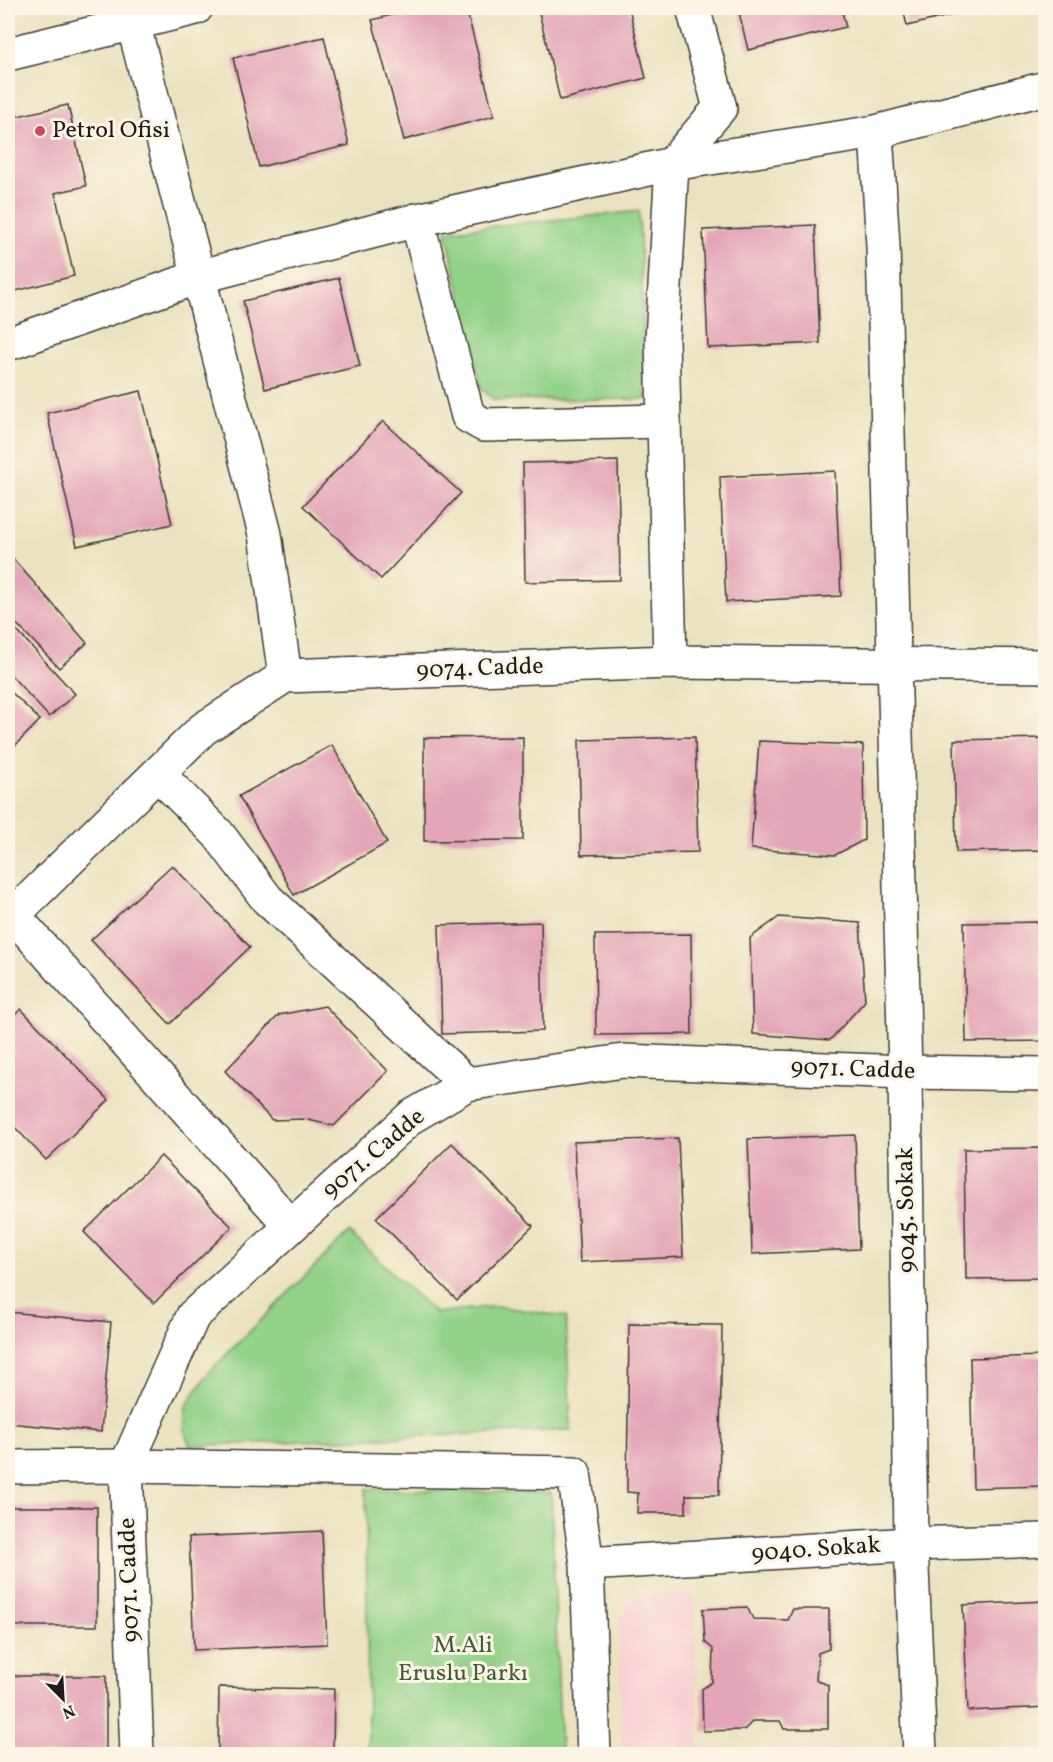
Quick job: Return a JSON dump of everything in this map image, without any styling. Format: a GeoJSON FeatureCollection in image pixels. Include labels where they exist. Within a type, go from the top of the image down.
{"type":"FeatureCollection","features":[{"type":"Feature","properties":{"kind":"street"},"geometry":{"type":"LineString","coordinates":[[8,54],[196,8]]}},
{"type":"Feature","properties":{"kind":"street"},"geometry":{"type":"LineString","coordinates":[[670,662],[662,339],[672,164],[720,108],[693,8]]}},
{"type":"Feature","properties":{"kind":"street"},"geometry":{"type":"LineString","coordinates":[[133,23],[264,534],[285,676],[203,729],[10,918],[291,1226]]}},
{"type":"Feature","properties":{"kind":"street"},"geometry":{"type":"LineString","coordinates":[[8,344],[198,277],[417,220],[672,164],[876,132],[1046,88]]}},
{"type":"Feature","properties":{"kind":"street","name":"9045. Sokak"},"geometry":{"type":"LineString","coordinates":[[876,132],[883,258],[905,1072],[911,1544],[920,1755]]}},
{"type":"Feature","properties":{"kind":"street"},"geometry":{"type":"LineString","coordinates":[[417,220],[468,416],[484,425],[664,421]]}},
{"type":"Feature","properties":{"kind":"street","name":"9074. Cadde"},"geometry":{"type":"LineString","coordinates":[[285,676],[670,662],[1046,666]]}},
{"type":"Feature","properties":{"kind":"street"},"geometry":{"type":"LineString","coordinates":[[158,774],[218,834],[267,899],[467,1084]]}},
{"type":"Feature","properties":{"kind":"street","name":"9071. Cadde"},"geometry":{"type":"LineString","coordinates":[[137,1755],[126,1466],[193,1316],[411,1117],[467,1084],[623,1061],[905,1072],[1046,1074]]}},
{"type":"Feature","properties":{"kind":"street"},"geometry":{"type":"LineString","coordinates":[[8,1467],[126,1466],[574,1473],[587,1564],[594,1755]]}},
{"type":"Feature","properties":{"kind":"street","name":"9040. Sokak"},"geometry":{"type":"LineString","coordinates":[[587,1564],[911,1544],[1046,1540]]}},
{"type":"Feature","properties":{"kind":"shaded area"},"geometry":{"type":"Polygon","coordinates":[[[635,1594],[694,1594],[699,1749],[905,1749],[905,1754],[621,1754],[619,1620],[635,1594]]]}},
{"type":"Feature","properties":{"kind":"green space"},"geometry":{"type":"Polygon","coordinates":[[[639,211],[646,399],[494,400],[481,388],[446,231],[639,211]]]}},
{"type":"Feature","properties":{"kind":"green space"},"geometry":{"type":"Polygon","coordinates":[[[349,1232],[435,1313],[497,1306],[566,1317],[571,1430],[190,1446],[184,1431],[186,1406],[209,1372],[349,1232]]]}},
{"type":"Feature","properties":{"kind":"green space","name":"M.Ali Eruslu Parkı"},"geometry":{"type":"Polygon","coordinates":[[[366,1489],[551,1493],[561,1754],[368,1754],[366,1489]]]}},
{"type":"Feature","properties":{"kind":"building"},"geometry":{"type":"Polygon","coordinates":[[[419,8],[466,8],[494,116],[404,140],[372,20],[419,8]]]}},
{"type":"Feature","properties":{"kind":"building"},"geometry":{"type":"Polygon","coordinates":[[[538,8],[629,8],[646,78],[560,100],[538,8]]]}},
{"type":"Feature","properties":{"kind":"building"},"geometry":{"type":"Polygon","coordinates":[[[738,8],[841,8],[846,27],[748,50],[738,8]]]}},
{"type":"Feature","properties":{"kind":"building"},"geometry":{"type":"Polygon","coordinates":[[[903,8],[981,8],[907,26],[903,8]]]}},
{"type":"Feature","properties":{"kind":"building"},"geometry":{"type":"Polygon","coordinates":[[[324,37],[349,145],[259,167],[233,58],[324,37]]]}},
{"type":"Feature","properties":{"kind":"building"},"geometry":{"type":"Polygon","coordinates":[[[68,105],[86,186],[55,193],[74,276],[8,293],[8,118],[68,105]]]}},
{"type":"Feature","properties":{"kind":"building"},"geometry":{"type":"Polygon","coordinates":[[[815,225],[820,343],[708,348],[703,230],[815,225]]]}},
{"type":"Feature","properties":{"kind":"building"},"geometry":{"type":"Polygon","coordinates":[[[339,278],[360,366],[265,389],[243,301],[339,278]]]}},
{"type":"Feature","properties":{"kind":"building"},"geometry":{"type":"Polygon","coordinates":[[[141,391],[172,524],[77,546],[47,413],[141,391]]]}},
{"type":"Feature","properties":{"kind":"building"},"geometry":{"type":"Polygon","coordinates":[[[383,421],[461,493],[381,579],[303,506],[383,421]]]}},
{"type":"Feature","properties":{"kind":"building"},"geometry":{"type":"Polygon","coordinates":[[[618,461],[620,580],[525,582],[523,463],[618,461]]]}},
{"type":"Feature","properties":{"kind":"building"},"geometry":{"type":"Polygon","coordinates":[[[835,471],[841,596],[726,602],[720,477],[835,471]]]}},
{"type":"Feature","properties":{"kind":"building"},"geometry":{"type":"Polygon","coordinates":[[[8,553],[87,643],[59,668],[8,615],[8,553]]]}},
{"type":"Feature","properties":{"kind":"building"},"geometry":{"type":"Polygon","coordinates":[[[8,621],[75,694],[49,717],[8,672],[8,621]]]}},
{"type":"Feature","properties":{"kind":"building"},"geometry":{"type":"Polygon","coordinates":[[[8,689],[40,720],[8,753],[8,689]]]}},
{"type":"Feature","properties":{"kind":"building"},"geometry":{"type":"Polygon","coordinates":[[[523,737],[523,840],[424,841],[424,738],[523,737]]]}},
{"type":"Feature","properties":{"kind":"building"},"geometry":{"type":"Polygon","coordinates":[[[695,737],[698,852],[581,855],[579,740],[695,737]]]}},
{"type":"Feature","properties":{"kind":"building"},"geometry":{"type":"Polygon","coordinates":[[[1046,738],[1046,850],[956,852],[954,740],[1046,738]]]}},
{"type":"Feature","properties":{"kind":"building"},"geometry":{"type":"Polygon","coordinates":[[[759,741],[863,745],[864,840],[835,855],[751,849],[759,741]]]}},
{"type":"Feature","properties":{"kind":"building"},"geometry":{"type":"Polygon","coordinates":[[[332,745],[387,843],[294,895],[239,796],[332,745]]]}},
{"type":"Feature","properties":{"kind":"building"},"geometry":{"type":"Polygon","coordinates":[[[172,865],[250,947],[170,1024],[91,940],[172,865]]]}},
{"type":"Feature","properties":{"kind":"building"},"geometry":{"type":"Polygon","coordinates":[[[779,917],[860,923],[865,1001],[830,1040],[753,1034],[750,938],[779,917]]]}},
{"type":"Feature","properties":{"kind":"building"},"geometry":{"type":"Polygon","coordinates":[[[541,922],[543,1031],[442,1034],[439,925],[541,922]]]}},
{"type":"Feature","properties":{"kind":"building"},"geometry":{"type":"Polygon","coordinates":[[[1046,922],[1046,1041],[966,1042],[964,923],[1046,922]]]}},
{"type":"Feature","properties":{"kind":"building"},"geometry":{"type":"Polygon","coordinates":[[[691,934],[692,1034],[596,1035],[595,935],[691,934]]]}},
{"type":"Feature","properties":{"kind":"building"},"geometry":{"type":"Polygon","coordinates":[[[325,1006],[388,1071],[334,1126],[304,1119],[272,1120],[225,1071],[279,1015],[325,1006]]]}},
{"type":"Feature","properties":{"kind":"building"},"geometry":{"type":"Polygon","coordinates":[[[21,1009],[109,1100],[46,1160],[8,1120],[8,1021],[21,1009]]]}},
{"type":"Feature","properties":{"kind":"building"},"geometry":{"type":"Polygon","coordinates":[[[855,1135],[859,1249],[752,1254],[748,1139],[855,1135]]]}},
{"type":"Feature","properties":{"kind":"building"},"geometry":{"type":"Polygon","coordinates":[[[678,1138],[683,1257],[580,1262],[574,1142],[678,1138]]]}},
{"type":"Feature","properties":{"kind":"building"},"geometry":{"type":"Polygon","coordinates":[[[452,1143],[533,1226],[457,1300],[376,1218],[452,1143]]]}},
{"type":"Feature","properties":{"kind":"building"},"geometry":{"type":"Polygon","coordinates":[[[1046,1148],[1046,1278],[966,1279],[964,1149],[1046,1148]]]}},
{"type":"Feature","properties":{"kind":"building"},"geometry":{"type":"Polygon","coordinates":[[[161,1156],[232,1227],[154,1303],[84,1232],[161,1156]]]}},
{"type":"Feature","properties":{"kind":"building"},"geometry":{"type":"Polygon","coordinates":[[[8,1312],[111,1322],[101,1432],[8,1423],[8,1312]]]}},
{"type":"Feature","properties":{"kind":"building"},"geometry":{"type":"Polygon","coordinates":[[[629,1324],[722,1325],[719,1495],[686,1495],[686,1513],[637,1513],[638,1493],[627,1492],[629,1324]]]}},
{"type":"Feature","properties":{"kind":"building"},"geometry":{"type":"Polygon","coordinates":[[[1046,1356],[1046,1486],[973,1488],[970,1358],[1046,1356]]]}},
{"type":"Feature","properties":{"kind":"building"},"geometry":{"type":"Polygon","coordinates":[[[8,1507],[97,1507],[97,1626],[8,1626],[8,1507]]]}},
{"type":"Feature","properties":{"kind":"building"},"geometry":{"type":"Polygon","coordinates":[[[322,1531],[327,1644],[194,1650],[189,1537],[322,1531]]]}},
{"type":"Feature","properties":{"kind":"building"},"geometry":{"type":"Polygon","coordinates":[[[1046,1601],[1046,1707],[968,1711],[963,1605],[1046,1601]]]}},
{"type":"Feature","properties":{"kind":"building"},"geometry":{"type":"Polygon","coordinates":[[[747,1607],[753,1619],[788,1620],[793,1609],[829,1609],[829,1649],[818,1653],[816,1680],[828,1685],[828,1729],[784,1729],[780,1721],[753,1721],[744,1730],[703,1731],[702,1689],[712,1682],[713,1649],[705,1642],[703,1609],[747,1607]]]}},
{"type":"Feature","properties":{"kind":"building"},"geometry":{"type":"Polygon","coordinates":[[[8,1676],[106,1676],[106,1754],[8,1754],[8,1676]]]}},
{"type":"Feature","properties":{"kind":"building"},"geometry":{"type":"Polygon","coordinates":[[[219,1687],[334,1689],[333,1754],[218,1754],[219,1687]]]}},
{"type":"Feature","properties":{"kind":"place","name":"Petrol Ofisi"},"geometry":{"type":"Point","coordinates":[40,131]}}]}
